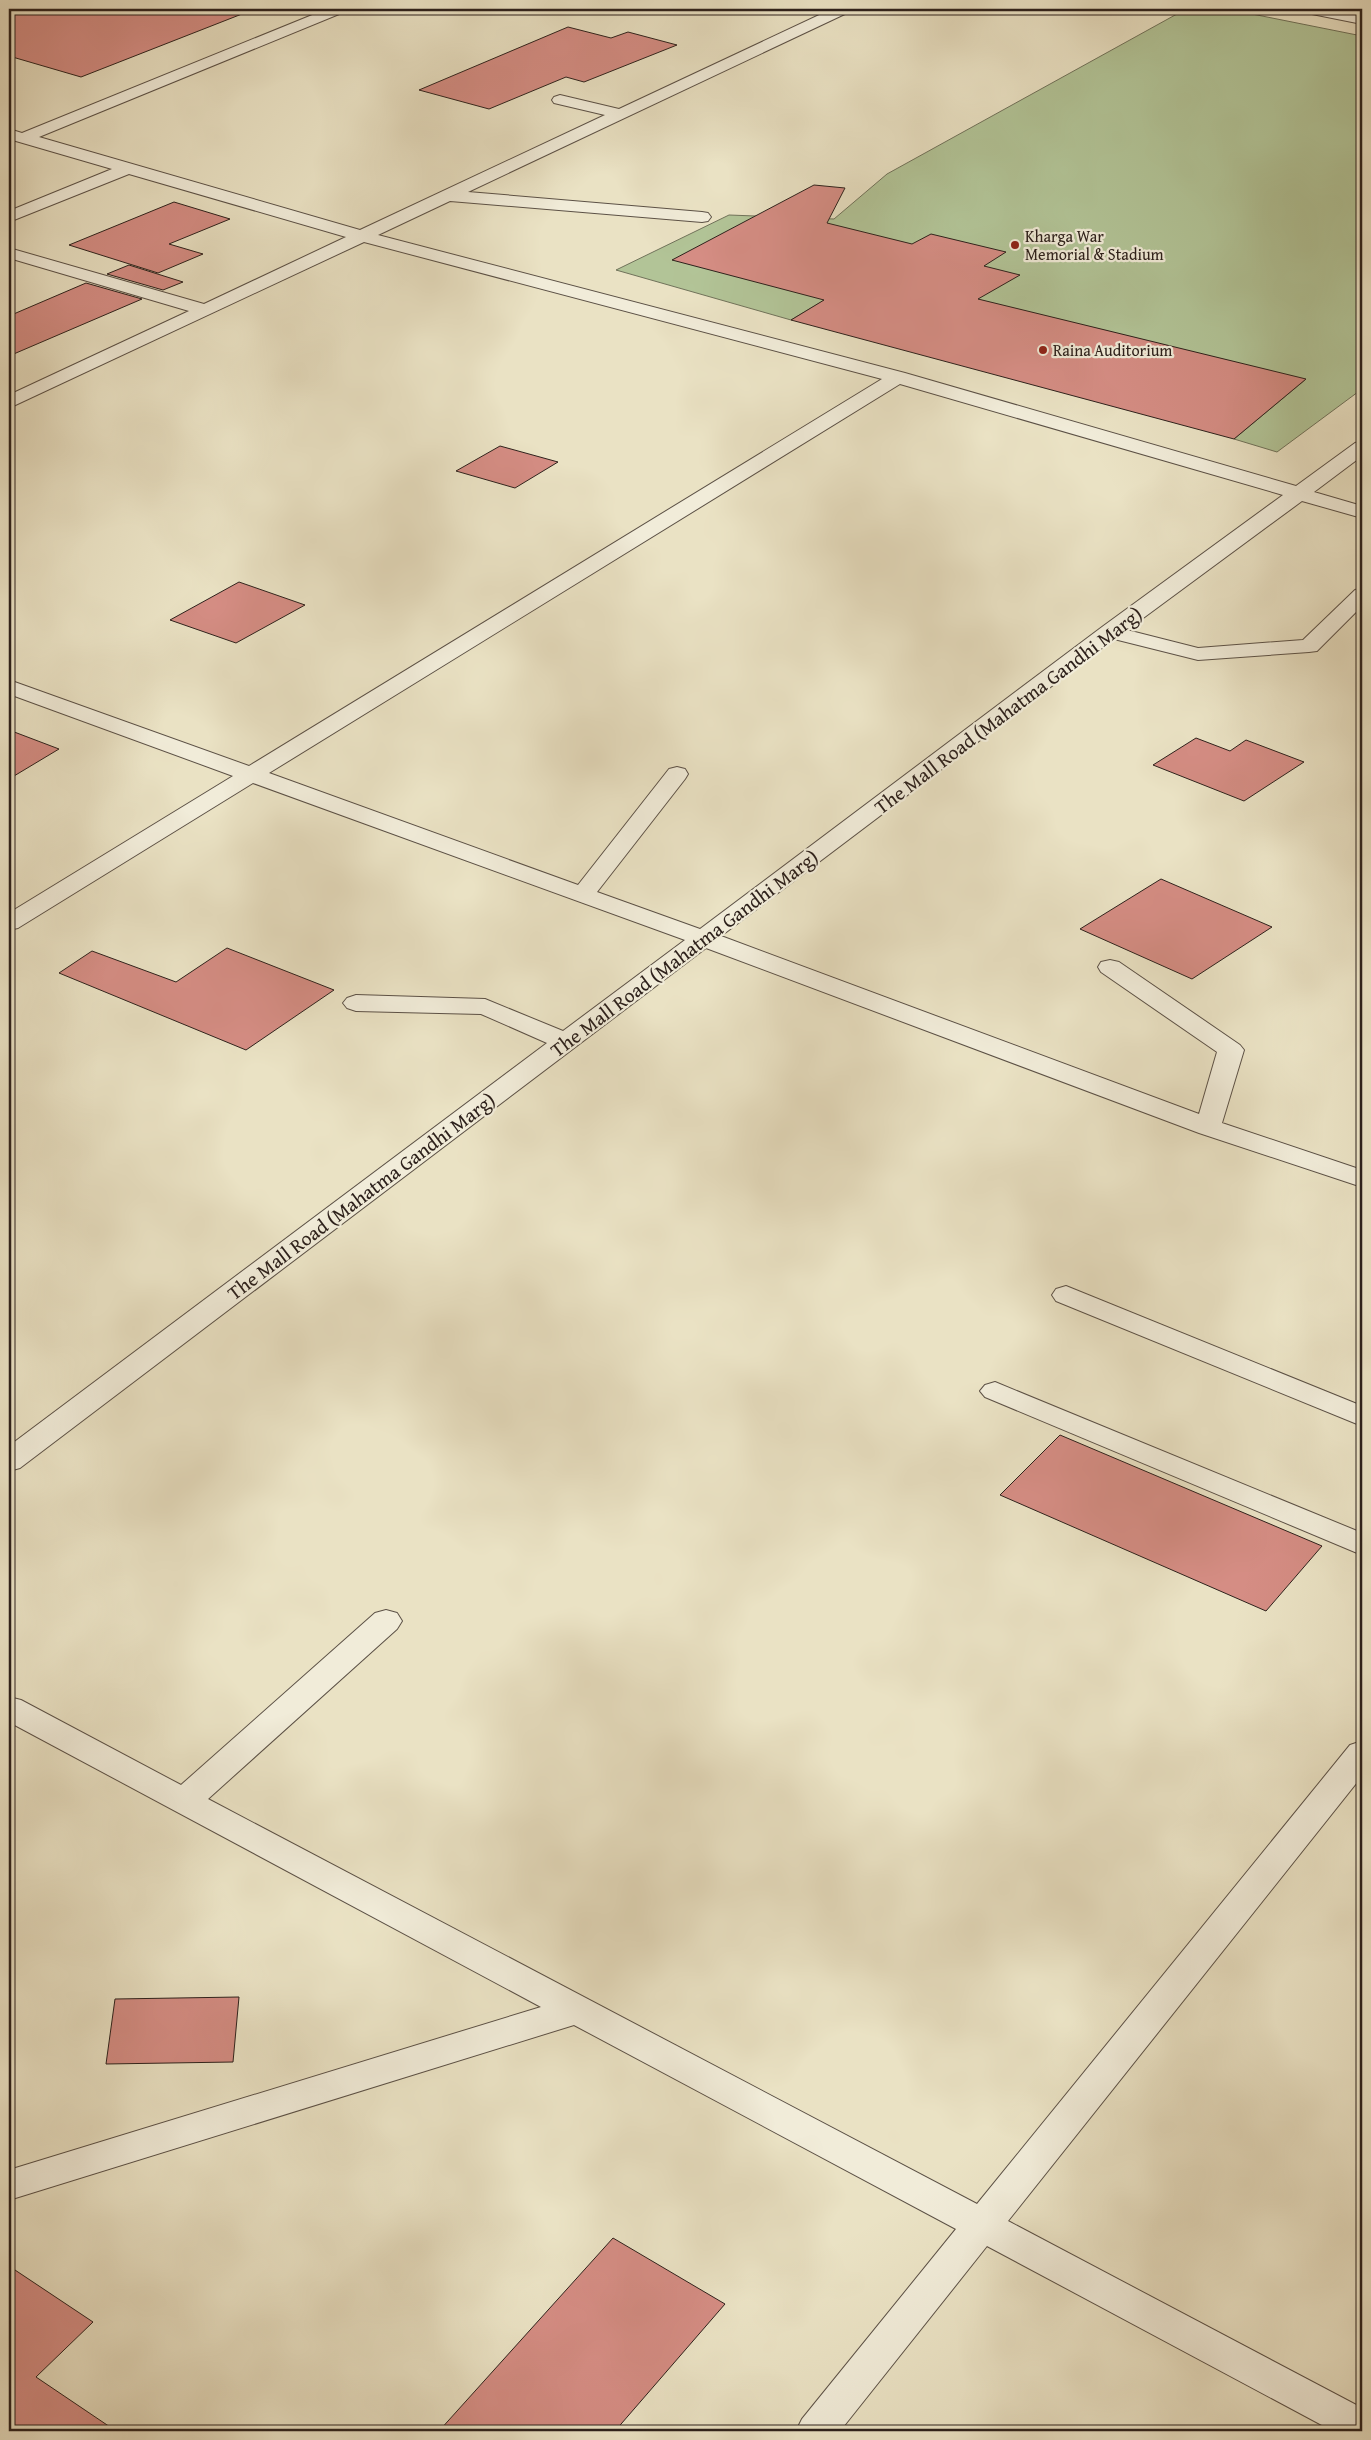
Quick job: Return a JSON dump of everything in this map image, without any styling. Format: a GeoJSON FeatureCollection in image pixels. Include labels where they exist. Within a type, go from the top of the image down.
{"type":"FeatureCollection","features":[{"type":"Feature","properties":{"kind":"street"},"geometry":{"type":"LineString","coordinates":[[16,136],[339,9]]}},
{"type":"Feature","properties":{"kind":"street"},"geometry":{"type":"LineString","coordinates":[[9,402],[203,309],[449,196],[844,9]]}},
{"type":"Feature","properties":{"kind":"street"},"geometry":{"type":"LineString","coordinates":[[1307,9],[1362,20]]}},
{"type":"Feature","properties":{"kind":"street"},"geometry":{"type":"LineString","coordinates":[[560,100],[621,114]]}},
{"type":"Feature","properties":{"kind":"street"},"geometry":{"type":"LineString","coordinates":[[16,136],[362,236],[898,377],[1362,512]]}},
{"type":"Feature","properties":{"kind":"street"},"geometry":{"type":"LineString","coordinates":[[9,217],[129,168]]}},
{"type":"Feature","properties":{"kind":"street"},"geometry":{"type":"LineString","coordinates":[[449,196],[702,217]]}},
{"type":"Feature","properties":{"kind":"street"},"geometry":{"type":"LineString","coordinates":[[9,253],[203,309]]}},
{"type":"Feature","properties":{"kind":"street"},"geometry":{"type":"LineString","coordinates":[[9,923],[898,377]]}},
{"type":"Feature","properties":{"kind":"street","name":"The Mall Road (Mahatma Gandhi Marg)"},"geometry":{"type":"LineString","coordinates":[[9,1461],[1110,632],[1362,447]]}},
{"type":"Feature","properties":{"kind":"street"},"geometry":{"type":"LineString","coordinates":[[1110,632],[1198,654],[1309,646],[1362,594]]}},
{"type":"Feature","properties":{"kind":"street"},"geometry":{"type":"LineString","coordinates":[[9,687],[584,894],[1208,1127],[1362,1179]]}},
{"type":"Feature","properties":{"kind":"street"},"geometry":{"type":"LineString","coordinates":[[584,894],[677,774]]}},
{"type":"Feature","properties":{"kind":"street"},"geometry":{"type":"LineString","coordinates":[[1110,967],[1231,1050],[1208,1127]]}},
{"type":"Feature","properties":{"kind":"street"},"geometry":{"type":"LineString","coordinates":[[356,1003],[484,1007],[566,1042]]}},
{"type":"Feature","properties":{"kind":"street"},"geometry":{"type":"LineString","coordinates":[[1066,1295],[1362,1417]]}},
{"type":"Feature","properties":{"kind":"street"},"geometry":{"type":"LineString","coordinates":[[995,1390],[1362,1545]]}},
{"type":"Feature","properties":{"kind":"street"},"geometry":{"type":"LineString","coordinates":[[184,1801],[386,1621]]}},
{"type":"Feature","properties":{"kind":"street"},"geometry":{"type":"LineString","coordinates":[[9,1708],[1362,2427]]}},
{"type":"Feature","properties":{"kind":"street"},"geometry":{"type":"LineString","coordinates":[[816,2431],[1362,1753]]}},
{"type":"Feature","properties":{"kind":"street"},"geometry":{"type":"LineString","coordinates":[[9,2185],[578,2010]]}},
{"type":"Feature","properties":{"kind":"green space","name":"Kharga War Memorial & Stadium"},"geometry":{"type":"Polygon","coordinates":[[[1186,9],[1227,9],[1362,36],[1362,389],[1277,452],[1234,439],[1305,380],[870,273],[791,320],[616,270],[729,215],[834,219],[887,174],[1186,9]]]}},
{"type":"Feature","properties":{"kind":"building"},"geometry":{"type":"Polygon","coordinates":[[[9,9],[246,9],[247,12],[81,77],[9,56],[9,9]]]}},
{"type":"Feature","properties":{"kind":"building"},"geometry":{"type":"Polygon","coordinates":[[[568,27],[611,38],[628,32],[677,45],[584,82],[566,77],[489,109],[419,90],[568,27]]]}},
{"type":"Feature","properties":{"kind":"building","name":"Raina Auditorium"},"geometry":{"type":"Polygon","coordinates":[[[814,185],[845,188],[827,223],[912,244],[931,234],[1006,252],[984,266],[1020,275],[978,299],[1306,379],[1234,439],[791,320],[824,300],[672,260],[814,185]]]}},
{"type":"Feature","properties":{"kind":"building"},"geometry":{"type":"Polygon","coordinates":[[[174,202],[230,219],[169,244],[203,254],[158,273],[69,245],[174,202]]]}},
{"type":"Feature","properties":{"kind":"building"},"geometry":{"type":"Polygon","coordinates":[[[129,265],[183,282],[163,290],[107,274],[129,265]]]}},
{"type":"Feature","properties":{"kind":"building"},"geometry":{"type":"Polygon","coordinates":[[[86,283],[142,299],[9,356],[9,316],[86,283]]]}},
{"type":"Feature","properties":{"kind":"building"},"geometry":{"type":"Polygon","coordinates":[[[500,446],[558,462],[515,488],[456,471],[500,446]]]}},
{"type":"Feature","properties":{"kind":"building"},"geometry":{"type":"Polygon","coordinates":[[[239,582],[305,605],[236,643],[170,620],[239,582]]]}},
{"type":"Feature","properties":{"kind":"building"},"geometry":{"type":"Polygon","coordinates":[[[9,730],[59,749],[9,779],[9,730]]]}},
{"type":"Feature","properties":{"kind":"building"},"geometry":{"type":"Polygon","coordinates":[[[1196,738],[1230,751],[1246,740],[1304,762],[1244,801],[1153,765],[1196,738]]]}},
{"type":"Feature","properties":{"kind":"building"},"geometry":{"type":"Polygon","coordinates":[[[1161,879],[1272,927],[1192,979],[1080,929],[1161,879]]]}},
{"type":"Feature","properties":{"kind":"building"},"geometry":{"type":"Polygon","coordinates":[[[227,948],[334,990],[246,1050],[59,973],[92,951],[176,982],[227,948]]]}},
{"type":"Feature","properties":{"kind":"building"},"geometry":{"type":"Polygon","coordinates":[[[1060,1435],[1322,1546],[1266,1611],[1000,1495],[1060,1435]]]}},
{"type":"Feature","properties":{"kind":"building"},"geometry":{"type":"Polygon","coordinates":[[[239,1997],[233,2062],[106,2064],[115,1999],[239,1997]]]}},
{"type":"Feature","properties":{"kind":"building"},"geometry":{"type":"Polygon","coordinates":[[[613,2238],[725,2304],[615,2431],[439,2431],[613,2238]]]}},
{"type":"Feature","properties":{"kind":"building"},"geometry":{"type":"Polygon","coordinates":[[[9,2266],[93,2322],[36,2377],[116,2431],[9,2431],[9,2266]]]}},
{"type":"Feature","properties":{"kind":"place","name":"Kharga War Memorial & Stadium"},"geometry":{"type":"Point","coordinates":[1015,245]}},
{"type":"Feature","properties":{"kind":"place","name":"Raina Auditorium"},"geometry":{"type":"Point","coordinates":[1043,350]}}]}
